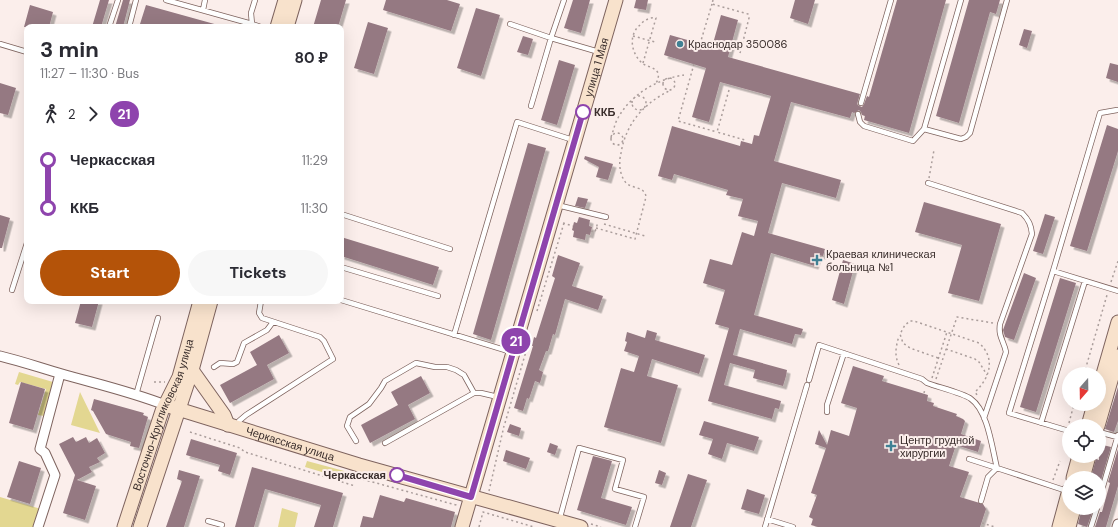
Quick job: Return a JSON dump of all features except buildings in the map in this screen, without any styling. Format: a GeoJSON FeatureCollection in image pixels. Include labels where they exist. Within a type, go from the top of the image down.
{"type":"FeatureCollection","features":[{"type":"Feature","properties":{"kind":"street"},"geometry":{"type":"LineString","coordinates":[[278,24],[285,0]]}},
{"type":"Feature","properties":{"kind":"street"},"geometry":{"type":"LineString","coordinates":[[288,24],[295,0]]}},
{"type":"Feature","properties":{"kind":"street","name":"улица 1 Мая"},"geometry":{"type":"LineString","coordinates":[[462,527],[616,0]]}},
{"type":"Feature","properties":{"kind":"street","name":"Восточно-Кругликовская улица"},"geometry":{"type":"LineString","coordinates":[[124,527],[165,405],[179,377],[199,304]]}},
{"type":"Feature","properties":{"kind":"street","name":"Восточно-Кругликовская улица"},"geometry":{"type":"LineString","coordinates":[[140,527],[192,370],[210,304]]}},
{"type":"Feature","properties":{"kind":"street"},"geometry":{"type":"LineString","coordinates":[[1105,367],[1118,322]]}},
{"type":"Feature","properties":{"kind":"street","name":"Черкасская улица"},"geometry":{"type":"LineString","coordinates":[[0,356],[15,359],[60,374],[136,395],[178,410],[471,497],[581,527]]}},
{"type":"Feature","properties":{"kind":"street"},"geometry":{"type":"LineString","coordinates":[[1100,419],[1118,356]]}},
{"type":"Feature","properties":{"kind":"street"},"geometry":{"type":"LineString","coordinates":[[192,370],[232,426]]}},
{"type":"Feature","properties":{"kind":"street"},"geometry":{"type":"LineString","coordinates":[[38,527],[55,476],[45,453],[40,449],[60,374]]}},
{"type":"Feature","properties":{"kind":"street"},"geometry":{"type":"LineString","coordinates":[[1059,527],[1062,515]]}},
{"type":"Feature","properties":{"kind":"street"},"geometry":{"type":"LineString","coordinates":[[1069,527],[1072,515]]}},
{"type":"Feature","properties":{"kind":"lane"},"geometry":{"type":"LineString","coordinates":[[110,24],[118,0]]}},
{"type":"Feature","properties":{"kind":"lane"},"geometry":{"type":"LineString","coordinates":[[130,24],[136,0]]}},
{"type":"Feature","properties":{"kind":"lane"},"geometry":{"type":"LineString","coordinates":[[166,0],[246,24]]}},
{"type":"Feature","properties":{"kind":"lane"},"geometry":{"type":"LineString","coordinates":[[203,10],[205,0]]}},
{"type":"Feature","properties":{"kind":"lane"},"geometry":{"type":"LineString","coordinates":[[252,24],[251,13],[255,0]]}},
{"type":"Feature","properties":{"kind":"lane"},"geometry":{"type":"LineString","coordinates":[[532,106],[551,38],[564,0]]}},
{"type":"Feature","properties":{"kind":"lane"},"geometry":{"type":"LineString","coordinates":[[861,103],[890,0]]}},
{"type":"Feature","properties":{"kind":"lane"},"geometry":{"type":"LineString","coordinates":[[858,114],[860,122],[864,126],[913,141],[924,129],[960,0]]}},
{"type":"Feature","properties":{"kind":"lane"},"geometry":{"type":"LineString","coordinates":[[924,129],[961,139],[970,133],[1007,0]]}},
{"type":"Feature","properties":{"kind":"lane"},"geometry":{"type":"LineString","coordinates":[[510,24],[551,38],[601,52]]}},
{"type":"Feature","properties":{"kind":"lane"},"geometry":{"type":"LineString","coordinates":[[0,44],[24,51]]}},
{"type":"Feature","properties":{"kind":"lane"},"geometry":{"type":"LineString","coordinates":[[1062,429],[1009,413],[1100,113],[1118,109]]}},
{"type":"Feature","properties":{"kind":"lane"},"geometry":{"type":"LineString","coordinates":[[454,335],[517,122],[575,140]]}},
{"type":"Feature","properties":{"kind":"lane"},"geometry":{"type":"LineString","coordinates":[[928,183],[1022,213],[1031,225],[1032,234],[1000,324],[999,332],[1006,352],[985,415]]}},
{"type":"Feature","properties":{"kind":"lane"},"geometry":{"type":"LineString","coordinates":[[556,205],[606,218]]}},
{"type":"Feature","properties":{"kind":"lane"},"geometry":{"type":"LineString","coordinates":[[344,215],[450,249]]}},
{"type":"Feature","properties":{"kind":"lane"},"geometry":{"type":"LineString","coordinates":[[12,290],[24,252]]}},
{"type":"Feature","properties":{"kind":"lane"},"geometry":{"type":"LineString","coordinates":[[344,268],[438,296]]}},
{"type":"Feature","properties":{"kind":"lane"},"geometry":{"type":"LineString","coordinates":[[1053,271],[1118,291]]}},
{"type":"Feature","properties":{"kind":"lane"},"geometry":{"type":"LineString","coordinates":[[1041,423],[1085,281]]}},
{"type":"Feature","properties":{"kind":"lane"},"geometry":{"type":"LineString","coordinates":[[344,301],[512,353]]}},
{"type":"Feature","properties":{"kind":"lane"},"geometry":{"type":"LineString","coordinates":[[232,426],[246,415],[333,359],[324,341],[320,338],[262,318],[259,313],[260,304]]}},
{"type":"Feature","properties":{"kind":"lane"},"geometry":{"type":"LineString","coordinates":[[136,395],[158,318]]}},
{"type":"Feature","properties":{"kind":"lane"},"geometry":{"type":"LineString","coordinates":[[214,367],[220,364],[233,364],[237,362],[244,343],[267,330],[273,322]]}},
{"type":"Feature","properties":{"kind":"lane"},"geometry":{"type":"LineString","coordinates":[[809,380],[819,345],[922,379],[927,383],[970,398],[985,415],[997,468]]}},
{"type":"Feature","properties":{"kind":"lane"},"geometry":{"type":"LineString","coordinates":[[827,412],[827,405],[844,353]]}},
{"type":"Feature","properties":{"kind":"lane"},"geometry":{"type":"LineString","coordinates":[[356,441],[347,426],[350,417],[369,404],[385,380],[416,363],[435,367],[447,367],[456,370],[464,375],[474,392]]}},
{"type":"Feature","properties":{"kind":"lane"},"geometry":{"type":"LineString","coordinates":[[765,527],[807,385]]}},
{"type":"Feature","properties":{"kind":"lane"},"geometry":{"type":"LineString","coordinates":[[385,443],[474,392],[500,398]]}},
{"type":"Feature","properties":{"kind":"lane"},"geometry":{"type":"LineString","coordinates":[[1106,433],[1118,436],[1106,476]]}},
{"type":"Feature","properties":{"kind":"lane"},"geometry":{"type":"LineString","coordinates":[[559,520],[579,448],[623,460],[615,488],[644,497],[635,527]]}},
{"type":"Feature","properties":{"kind":"lane"},"geometry":{"type":"LineString","coordinates":[[969,459],[1062,489]]}},
{"type":"Feature","properties":{"kind":"lane"},"geometry":{"type":"LineString","coordinates":[[981,501],[988,478],[997,468]]}},
{"type":"Feature","properties":{"kind":"lane"},"geometry":{"type":"LineString","coordinates":[[1091,527],[1095,515]]}},
{"type":"Feature","properties":{"kind":"lane"},"geometry":{"type":"LineString","coordinates":[[767,519],[793,527]]}},
{"type":"Feature","properties":{"kind":"lane"},"geometry":{"type":"LineString","coordinates":[[208,521],[222,525]]}},
{"type":"Feature","properties":{"kind":"path"},"geometry":{"type":"LineString","coordinates":[[700,44],[713,0]]}},
{"type":"Feature","properties":{"kind":"path"},"geometry":{"type":"LineString","coordinates":[[712,4],[748,14],[749,18],[740,53]]}},
{"type":"Feature","properties":{"kind":"path"},"geometry":{"type":"LineString","coordinates":[[642,63],[656,18],[641,23],[633,36],[632,46],[638,59],[642,63],[654,69],[657,73],[658,80],[655,84]]}},
{"type":"Feature","properties":{"kind":"path"},"geometry":{"type":"LineString","coordinates":[[633,36],[655,42]]}},
{"type":"Feature","properties":{"kind":"path"},"geometry":{"type":"LineString","coordinates":[[694,64],[678,121],[745,140]]}},
{"type":"Feature","properties":{"kind":"path"},"geometry":{"type":"LineString","coordinates":[[623,141],[620,145],[616,145],[612,143],[611,137],[616,122],[625,108],[650,86],[668,78],[684,76]]}},
{"type":"Feature","properties":{"kind":"path"},"geometry":{"type":"LineString","coordinates":[[668,78],[664,81],[663,86],[666,90],[671,90]]}},
{"type":"Feature","properties":{"kind":"path"},"geometry":{"type":"LineString","coordinates":[[596,228],[635,239],[646,194],[642,189],[627,184],[623,180],[620,157],[623,141],[636,116],[658,96],[675,88],[675,83],[672,79],[668,78]]}},
{"type":"Feature","properties":{"kind":"path"},"geometry":{"type":"LineString","coordinates":[[717,132],[729,90]]}},
{"type":"Feature","properties":{"kind":"path"},"geometry":{"type":"LineString","coordinates":[[635,98],[640,96],[644,98],[646,102],[644,108]]}},
{"type":"Feature","properties":{"kind":"path"},"geometry":{"type":"LineString","coordinates":[[635,98],[633,102],[634,106],[638,109],[644,108]]}},
{"type":"Feature","properties":{"kind":"path"},"geometry":{"type":"LineString","coordinates":[[611,137],[614,134],[619,134],[623,141]]}},
{"type":"Feature","properties":{"kind":"path"},"geometry":{"type":"LineString","coordinates":[[928,183],[934,150]]}},
{"type":"Feature","properties":{"kind":"path"},"geometry":{"type":"LineString","coordinates":[[591,231],[595,232],[598,222],[644,236]]}},
{"type":"Feature","properties":{"kind":"path"},"geometry":{"type":"LineString","coordinates":[[537,314],[564,223]]}},
{"type":"Feature","properties":{"kind":"path"},"geometry":{"type":"LineString","coordinates":[[1086,367],[1118,261]]}},
{"type":"Feature","properties":{"kind":"path"},"geometry":{"type":"LineString","coordinates":[[935,383],[957,317],[1000,324]]}},
{"type":"Feature","properties":{"kind":"path"},"geometry":{"type":"LineString","coordinates":[[938,358],[910,348],[903,343],[900,334],[905,325],[910,321],[979,343],[985,348],[990,359],[990,366],[982,386],[975,392],[985,415]]}},
{"type":"Feature","properties":{"kind":"path"},"geometry":{"type":"LineString","coordinates":[[930,381],[947,332]]}},
{"type":"Feature","properties":{"kind":"path"},"geometry":{"type":"LineString","coordinates":[[488,493],[504,427],[528,342]]}},
{"type":"Feature","properties":{"kind":"path"},"geometry":{"type":"LineString","coordinates":[[946,349],[975,359],[979,362],[987,375]]}},
{"type":"Feature","properties":{"kind":"path"},"geometry":{"type":"LineString","coordinates":[[154,382],[168,382]]}},
{"type":"Feature","properties":{"kind":"path"},"geometry":{"type":"LineString","coordinates":[[190,432],[240,448],[245,452],[355,486]]}},
{"type":"Feature","properties":{"kind":"path"},"geometry":{"type":"LineString","coordinates":[[1053,482],[1060,461]]}},
{"type":"Feature","properties":{"kind":"path"},"geometry":{"type":"LineString","coordinates":[[358,478],[456,505]]}},
{"type":"Feature","properties":{"kind":"path"},"geometry":{"type":"LineString","coordinates":[[479,527],[483,512],[534,527]]}},
{"type":"Feature","properties":{"kind":"path"},"geometry":{"type":"LineString","coordinates":[[982,522],[995,527]]}},
{"type":"Feature","properties":{"kind":"shaded area"},"geometry":{"type":"Polygon","coordinates":[[[19,372],[53,382],[44,416],[38,415],[46,389],[20,382],[18,385],[15,384],[19,372]]]}},
{"type":"Feature","properties":{"kind":"shaded area"},"geometry":{"type":"Polygon","coordinates":[[[80,392],[100,433],[71,425],[80,392]]]}},
{"type":"Feature","properties":{"kind":"shaded area"},"geometry":{"type":"Polygon","coordinates":[[[307,461],[348,472],[350,476],[349,480],[305,467],[307,461]]]}},
{"type":"Feature","properties":{"kind":"shaded area"},"geometry":{"type":"Polygon","coordinates":[[[0,497],[41,509],[36,527],[0,527],[0,497]]]}},
{"type":"Feature","properties":{"kind":"shaded area"},"geometry":{"type":"Polygon","coordinates":[[[282,508],[298,513],[295,527],[278,527],[282,508]]]}},
{"type":"Feature","properties":{"kind":"bus line","name":"21"},"geometry":{"type":"LineString","coordinates":[[397,475],[471,497],[583,112]]}},
{"type":"Feature","properties":{"kind":"place","name":"Краснодар 350086"},"geometry":{"type":"Point","coordinates":[680,44]}},
{"type":"Feature","properties":{"kind":"place","name":"ККБ"},"geometry":{"type":"Point","coordinates":[583,112]}},
{"type":"Feature","properties":{"kind":"place","name":"Краевая клиническая больница №1"},"geometry":{"type":"Point","coordinates":[817,260]}},
{"type":"Feature","properties":{"kind":"place","name":"Центр грудной хирургии"},"geometry":{"type":"Point","coordinates":[891,446]}},
{"type":"Feature","properties":{"kind":"place","name":"Черкасская"},"geometry":{"type":"Point","coordinates":[397,475]}}]}
